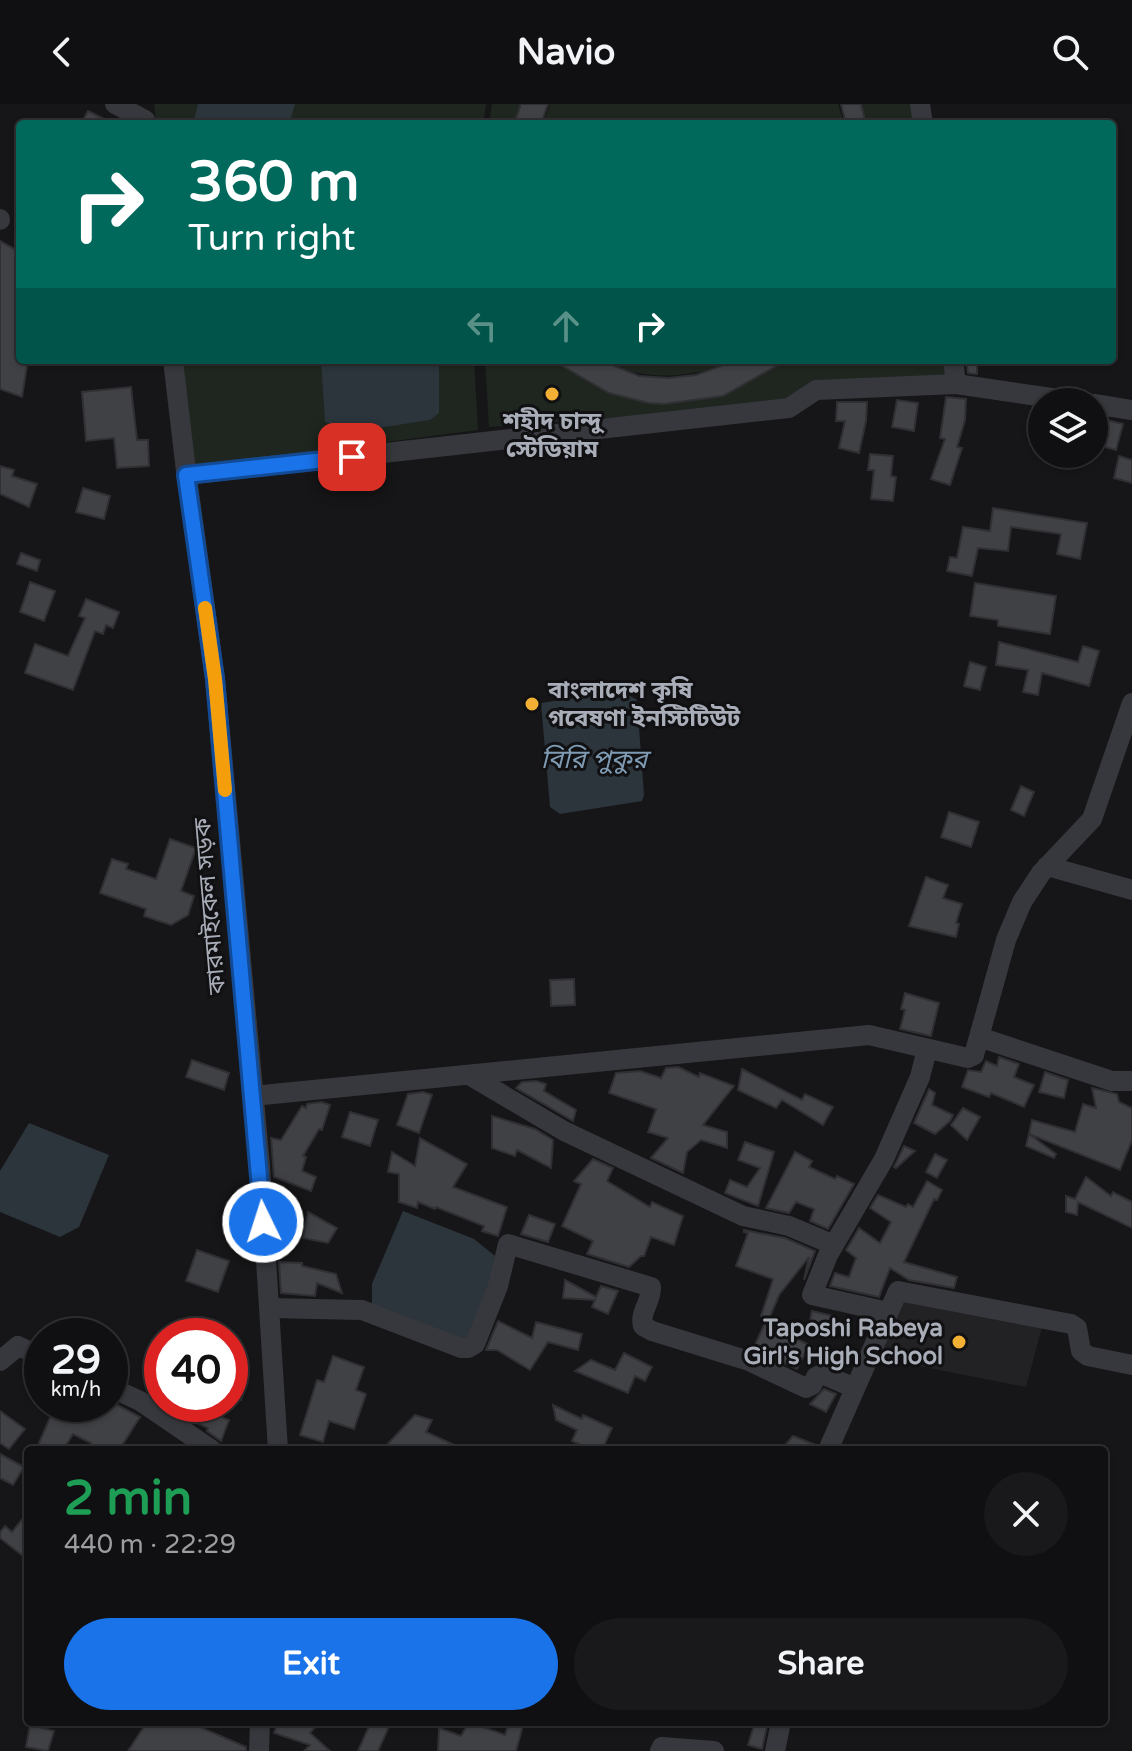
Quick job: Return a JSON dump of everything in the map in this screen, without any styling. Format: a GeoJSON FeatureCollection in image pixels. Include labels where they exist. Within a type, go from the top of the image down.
{"type":"FeatureCollection","features":[{"type":"Feature","properties":{"kind":"street"},"geometry":{"type":"LineString","coordinates":[[115,104],[145,116]]}},
{"type":"Feature","properties":{"kind":"street","name":"কারমাইকেল সড়ক"},"geometry":{"type":"LineString","coordinates":[[173,364],[215,679],[253,1096],[278,1446]]}},
{"type":"Feature","properties":{"kind":"street"},"geometry":{"type":"LineString","coordinates":[[954,364],[956,384]]}},
{"type":"Feature","properties":{"kind":"street"},"geometry":{"type":"LineString","coordinates":[[186,475],[789,408],[816,390],[956,384],[1028,395]]}},
{"type":"Feature","properties":{"kind":"street"},"geometry":{"type":"LineString","coordinates":[[1108,406],[1132,410]]}},
{"type":"Feature","properties":{"kind":"street"},"geometry":{"type":"LineString","coordinates":[[253,1096],[869,1035],[968,1058],[974,1055],[1006,940],[1022,902],[1047,866],[1092,819],[1132,703]]}},
{"type":"Feature","properties":{"kind":"street"},"geometry":{"type":"LineString","coordinates":[[1047,866],[1132,890]]}},
{"type":"Feature","properties":{"kind":"street"},"geometry":{"type":"LineString","coordinates":[[979,1037],[1112,1081],[1132,1081]]}},
{"type":"Feature","properties":{"kind":"street"},"geometry":{"type":"LineString","coordinates":[[888,1312],[812,1295],[834,1245],[884,1159],[920,1077],[927,1049]]}},
{"type":"Feature","properties":{"kind":"street"},"geometry":{"type":"LineString","coordinates":[[469,1075],[564,1131],[729,1210],[789,1226],[834,1245]]}},
{"type":"Feature","properties":{"kind":"street"},"geometry":{"type":"LineString","coordinates":[[269,1308],[362,1310],[468,1348],[475,1344],[498,1286],[508,1244],[651,1287],[652,1294],[641,1318],[643,1326],[652,1331],[749,1361],[806,1388],[822,1374],[855,1388]]}},
{"type":"Feature","properties":{"kind":"street"},"geometry":{"type":"LineString","coordinates":[[830,1446],[898,1291],[1071,1324],[1077,1328],[1081,1351],[1088,1356],[1132,1365]]}},
{"type":"Feature","properties":{"kind":"street"},"geometry":{"type":"LineString","coordinates":[[0,1361],[18,1346],[24,1349]]}},
{"type":"Feature","properties":{"kind":"street"},"geometry":{"type":"LineString","coordinates":[[128,1395],[140,1401],[189,1444]]}},
{"type":"Feature","properties":{"kind":"street"},"geometry":{"type":"LineString","coordinates":[[259,1751],[260,1726]]}},
{"type":"Feature","properties":{"kind":"street"},"geometry":{"type":"LineString","coordinates":[[775,1751],[780,1726]]}},
{"type":"Feature","properties":{"kind":"street"},"geometry":{"type":"LineString","coordinates":[[660,1751],[662,1747],[714,1751]]}},
{"type":"Feature","properties":{"kind":"shaded area"},"geometry":{"type":"Polygon","coordinates":[[[154,104],[486,104],[484,120],[156,120],[154,104]]]}},
{"type":"Feature","properties":{"kind":"shaded area"},"geometry":{"type":"Polygon","coordinates":[[[492,104],[521,104],[515,120],[490,120],[492,104]]]}},
{"type":"Feature","properties":{"kind":"shaded area"},"geometry":{"type":"Polygon","coordinates":[[[550,104],[838,104],[843,120],[544,120],[550,104]]]}},
{"type":"Feature","properties":{"kind":"shaded area"},"geometry":{"type":"Polygon","coordinates":[[[861,104],[913,104],[915,120],[865,120],[861,104]]]}},
{"type":"Feature","properties":{"kind":"shaded area"},"geometry":{"type":"Polygon","coordinates":[[[183,364],[474,364],[478,430],[194,467],[183,364]]]}},
{"type":"Feature","properties":{"kind":"shaded area","name":"শহীদ চান্দু স্টেডিয়াম"},"geometry":{"type":"Polygon","coordinates":[[[485,364],[559,364],[609,393],[664,404],[723,396],[780,364],[950,364],[952,379],[653,415],[489,427],[485,364]]]}},
{"type":"Feature","properties":{"kind":"shaded area"},"geometry":{"type":"Polygon","coordinates":[[[611,364],[725,364],[703,371],[668,375],[650,375],[611,364]]]}},
{"type":"Feature","properties":{"kind":"shaded area","name":"Taposhi Rabeya Girl's High School"},"geometry":{"type":"Polygon","coordinates":[[[900,1300],[1042,1327],[1026,1387],[874,1357],[900,1300]]]}},
{"type":"Feature","properties":{"kind":"water"},"geometry":{"type":"Polygon","coordinates":[[[198,104],[295,104],[290,120],[194,120],[198,104]]]}},
{"type":"Feature","properties":{"kind":"water"},"geometry":{"type":"Polygon","coordinates":[[[321,364],[439,364],[439,413],[430,420],[363,429],[325,422],[321,364]]]}},
{"type":"Feature","properties":{"kind":"water","name":"বিরি পুকুর"},"geometry":{"type":"Polygon","coordinates":[[[607,688],[637,700],[642,801],[560,814],[550,807],[541,703],[574,698],[607,688]]]}},
{"type":"Feature","properties":{"kind":"water"},"geometry":{"type":"Polygon","coordinates":[[[29,1123],[109,1155],[79,1227],[60,1237],[0,1212],[0,1171],[29,1123]]]}},
{"type":"Feature","properties":{"kind":"water"},"geometry":{"type":"Polygon","coordinates":[[[403,1211],[474,1239],[495,1256],[483,1316],[465,1341],[372,1305],[372,1284],[403,1211]]]}},
{"type":"Feature","properties":{"kind":"building"},"geometry":{"type":"Polygon","coordinates":[[[521,104],[548,104],[542,120],[515,120],[521,104]]]}},
{"type":"Feature","properties":{"kind":"building"},"geometry":{"type":"Polygon","coordinates":[[[841,104],[861,104],[865,120],[845,120],[841,104]]]}},
{"type":"Feature","properties":{"kind":"building"},"geometry":{"type":"Polygon","coordinates":[[[88,111],[106,120],[83,120],[88,111]]]}},
{"type":"Feature","properties":{"kind":"building"},"geometry":{"type":"Polygon","coordinates":[[[0,241],[16,250],[16,364],[27,364],[22,397],[0,389],[0,241]]]}},
{"type":"Feature","properties":{"kind":"building"},"geometry":{"type":"Polygon","coordinates":[[[559,364],[610,364],[639,376],[668,378],[696,375],[727,364],[780,364],[723,396],[664,404],[609,393],[559,364]]]}},
{"type":"Feature","properties":{"kind":"building"},"geometry":{"type":"Polygon","coordinates":[[[967,364],[977,364],[977,374],[968,373],[967,364]]]}},
{"type":"Feature","properties":{"kind":"building"},"geometry":{"type":"Polygon","coordinates":[[[131,387],[137,440],[148,440],[149,466],[117,468],[114,438],[86,441],[82,392],[131,387]]]}},
{"type":"Feature","properties":{"kind":"building"},"geometry":{"type":"Polygon","coordinates":[[[946,397],[966,399],[965,420],[957,447],[962,448],[950,485],[931,479],[945,439],[940,438],[946,397]]]}},
{"type":"Feature","properties":{"kind":"building"},"geometry":{"type":"Polygon","coordinates":[[[897,400],[918,403],[914,431],[892,427],[897,400]]]}},
{"type":"Feature","properties":{"kind":"building"},"geometry":{"type":"Polygon","coordinates":[[[837,402],[867,402],[859,453],[839,448],[845,421],[836,421],[837,402]]]}},
{"type":"Feature","properties":{"kind":"building"},"geometry":{"type":"Polygon","coordinates":[[[1108,420],[1123,424],[1116,450],[1108,448],[1108,420]]]}},
{"type":"Feature","properties":{"kind":"building"},"geometry":{"type":"Polygon","coordinates":[[[870,454],[893,456],[891,476],[896,477],[893,501],[871,499],[874,470],[868,470],[870,454]]]}},
{"type":"Feature","properties":{"kind":"building"},"geometry":{"type":"Polygon","coordinates":[[[1119,456],[1132,460],[1132,483],[1114,478],[1119,456]]]}},
{"type":"Feature","properties":{"kind":"building"},"geometry":{"type":"Polygon","coordinates":[[[0,466],[14,470],[12,476],[37,484],[29,507],[0,494],[0,466]]]}},
{"type":"Feature","properties":{"kind":"building"},"geometry":{"type":"Polygon","coordinates":[[[83,488],[110,496],[104,519],[76,512],[83,488]]]}},
{"type":"Feature","properties":{"kind":"building"},"geometry":{"type":"Polygon","coordinates":[[[993,508],[1087,523],[1080,559],[1057,554],[1061,534],[1011,527],[1008,551],[978,548],[972,576],[947,571],[950,557],[957,558],[963,527],[990,531],[993,508]]]}},
{"type":"Feature","properties":{"kind":"building"},"geometry":{"type":"Polygon","coordinates":[[[21,553],[40,560],[37,571],[17,564],[21,553]]]}},
{"type":"Feature","properties":{"kind":"building"},"geometry":{"type":"Polygon","coordinates":[[[30,582],[55,591],[44,621],[20,612],[30,582]]]}},
{"type":"Feature","properties":{"kind":"building"},"geometry":{"type":"Polygon","coordinates":[[[975,583],[1056,596],[1050,634],[998,626],[998,620],[970,616],[975,583]]]}},
{"type":"Feature","properties":{"kind":"building"},"geometry":{"type":"Polygon","coordinates":[[[86,599],[119,612],[113,628],[106,625],[103,634],[95,631],[73,690],[25,673],[35,644],[68,656],[85,618],[79,616],[86,599]]]}},
{"type":"Feature","properties":{"kind":"building"},"geometry":{"type":"Polygon","coordinates":[[[999,642],[1078,662],[1083,646],[1099,651],[1089,686],[1042,673],[1038,695],[1023,692],[1028,670],[996,665],[999,642]]]}},
{"type":"Feature","properties":{"kind":"building"},"geometry":{"type":"Polygon","coordinates":[[[970,662],[986,667],[980,690],[964,686],[970,662]]]}},
{"type":"Feature","properties":{"kind":"building"},"geometry":{"type":"Polygon","coordinates":[[[1021,786],[1034,792],[1024,816],[1011,810],[1021,786]]]}},
{"type":"Feature","properties":{"kind":"building"},"geometry":{"type":"Polygon","coordinates":[[[949,812],[979,822],[971,847],[941,837],[949,812]]]}},
{"type":"Feature","properties":{"kind":"building"},"geometry":{"type":"Polygon","coordinates":[[[170,839],[196,848],[181,891],[194,896],[188,915],[171,925],[144,916],[146,909],[100,893],[112,859],[128,864],[126,869],[156,879],[170,839]]]}},
{"type":"Feature","properties":{"kind":"building"},"geometry":{"type":"Polygon","coordinates":[[[926,877],[948,885],[943,898],[962,904],[956,923],[959,924],[956,937],[909,926],[926,877]]]}},
{"type":"Feature","properties":{"kind":"building"},"geometry":{"type":"Polygon","coordinates":[[[574,979],[575,1005],[551,1006],[550,980],[574,979]]]}},
{"type":"Feature","properties":{"kind":"building"},"geometry":{"type":"Polygon","coordinates":[[[905,993],[939,1003],[931,1036],[900,1029],[905,993]]]}},
{"type":"Feature","properties":{"kind":"building"},"geometry":{"type":"Polygon","coordinates":[[[999,1057],[1019,1064],[1014,1077],[1034,1085],[1024,1107],[991,1093],[989,1097],[962,1087],[968,1070],[981,1072],[986,1061],[997,1066],[999,1057]]]}},
{"type":"Feature","properties":{"kind":"building"},"geometry":{"type":"Polygon","coordinates":[[[192,1060],[229,1073],[224,1090],[186,1077],[192,1060]]]}},
{"type":"Feature","properties":{"kind":"building"},"geometry":{"type":"Polygon","coordinates":[[[678,1067],[699,1077],[700,1073],[734,1086],[703,1125],[727,1132],[727,1148],[701,1140],[687,1152],[683,1173],[651,1158],[668,1138],[648,1132],[656,1109],[609,1093],[616,1073],[640,1071],[661,1078],[666,1068],[678,1067]]]}},
{"type":"Feature","properties":{"kind":"building"},"geometry":{"type":"Polygon","coordinates":[[[742,1069],[802,1100],[805,1094],[833,1107],[823,1125],[782,1100],[776,1108],[738,1090],[742,1069]]]}},
{"type":"Feature","properties":{"kind":"building"},"geometry":{"type":"Polygon","coordinates":[[[1045,1072],[1068,1080],[1064,1098],[1039,1092],[1045,1072]]]}},
{"type":"Feature","properties":{"kind":"building"},"geometry":{"type":"Polygon","coordinates":[[[522,1082],[546,1084],[544,1091],[576,1110],[573,1121],[516,1088],[522,1082]]]}},
{"type":"Feature","properties":{"kind":"building"},"geometry":{"type":"Polygon","coordinates":[[[1092,1088],[1117,1094],[1119,1102],[1132,1108],[1132,1140],[1120,1170],[1029,1134],[1032,1120],[1075,1132],[1083,1104],[1096,1108],[1092,1088]]]}},
{"type":"Feature","properties":{"kind":"building"},"geometry":{"type":"Polygon","coordinates":[[[929,1089],[935,1093],[932,1105],[953,1115],[935,1134],[914,1123],[929,1089]]]}},
{"type":"Feature","properties":{"kind":"building"},"geometry":{"type":"Polygon","coordinates":[[[423,1092],[432,1095],[419,1133],[397,1125],[408,1094],[423,1092]]]}},
{"type":"Feature","properties":{"kind":"building"},"geometry":{"type":"Polygon","coordinates":[[[321,1102],[330,1105],[322,1130],[319,1129],[303,1156],[306,1157],[302,1171],[316,1177],[311,1191],[274,1177],[271,1138],[281,1140],[302,1106],[306,1108],[307,1104],[321,1102]]]}},
{"type":"Feature","properties":{"kind":"building"},"geometry":{"type":"Polygon","coordinates":[[[963,1108],[980,1117],[967,1140],[951,1125],[963,1108]]]}},
{"type":"Feature","properties":{"kind":"building"},"geometry":{"type":"Polygon","coordinates":[[[350,1112],[378,1120],[370,1146],[342,1137],[350,1112]]]}},
{"type":"Feature","properties":{"kind":"building"},"geometry":{"type":"Polygon","coordinates":[[[492,1116],[535,1129],[553,1140],[551,1168],[517,1150],[515,1156],[492,1148],[492,1116]]]}},
{"type":"Feature","properties":{"kind":"building"},"geometry":{"type":"Polygon","coordinates":[[[1029,1134],[1056,1154],[1054,1158],[1026,1146],[1029,1134]]]}},
{"type":"Feature","properties":{"kind":"building"},"geometry":{"type":"Polygon","coordinates":[[[420,1138],[467,1164],[453,1187],[507,1207],[498,1236],[482,1231],[484,1226],[436,1207],[418,1202],[417,1208],[399,1202],[399,1174],[388,1172],[392,1152],[415,1166],[420,1138]]]}},
{"type":"Feature","properties":{"kind":"building"},"geometry":{"type":"Polygon","coordinates":[[[745,1142],[774,1152],[758,1206],[725,1193],[730,1180],[747,1187],[760,1168],[738,1160],[745,1142]]]}},
{"type":"Feature","properties":{"kind":"building"},"geometry":{"type":"Polygon","coordinates":[[[904,1146],[915,1151],[896,1168],[894,1167],[904,1146]]]}},
{"type":"Feature","properties":{"kind":"building"},"geometry":{"type":"Polygon","coordinates":[[[795,1152],[812,1161],[809,1167],[854,1184],[828,1229],[810,1221],[814,1209],[796,1202],[789,1213],[766,1208],[795,1152]]]}},
{"type":"Feature","properties":{"kind":"building"},"geometry":{"type":"Polygon","coordinates":[[[935,1154],[947,1160],[937,1178],[926,1172],[935,1154]]]}},
{"type":"Feature","properties":{"kind":"building"},"geometry":{"type":"Polygon","coordinates":[[[593,1159],[613,1168],[607,1181],[650,1207],[652,1202],[683,1216],[674,1245],[651,1237],[644,1256],[629,1267],[587,1254],[593,1241],[562,1226],[581,1184],[574,1181],[593,1159]]]}},
{"type":"Feature","properties":{"kind":"building"},"geometry":{"type":"Polygon","coordinates":[[[1086,1177],[1111,1196],[1113,1192],[1132,1202],[1132,1228],[1078,1202],[1077,1215],[1066,1212],[1066,1196],[1075,1199],[1086,1177]]]}},
{"type":"Feature","properties":{"kind":"building"},"geometry":{"type":"Polygon","coordinates":[[[927,1181],[942,1190],[937,1200],[934,1199],[904,1262],[957,1277],[954,1288],[909,1280],[890,1268],[879,1297],[830,1286],[835,1273],[849,1277],[856,1258],[846,1250],[859,1228],[880,1243],[891,1222],[870,1208],[878,1195],[913,1207],[927,1181]]]}},
{"type":"Feature","properties":{"kind":"building"},"geometry":{"type":"Polygon","coordinates":[[[308,1212],[337,1228],[328,1243],[303,1238],[308,1212]]]}},
{"type":"Feature","properties":{"kind":"building"},"geometry":{"type":"Polygon","coordinates":[[[529,1215],[555,1224],[548,1242],[521,1234],[529,1215]]]}},
{"type":"Feature","properties":{"kind":"building"},"geometry":{"type":"Polygon","coordinates":[[[744,1230],[785,1238],[815,1251],[804,1280],[809,1257],[779,1295],[769,1319],[761,1316],[773,1279],[736,1266],[748,1233],[744,1230]]]}},
{"type":"Feature","properties":{"kind":"building"},"geometry":{"type":"Polygon","coordinates":[[[197,1250],[229,1261],[218,1292],[186,1281],[197,1250]]]}},
{"type":"Feature","properties":{"kind":"building"},"geometry":{"type":"Polygon","coordinates":[[[279,1262],[302,1263],[302,1266],[336,1274],[342,1293],[317,1283],[315,1296],[281,1293],[279,1262]]]}},
{"type":"Feature","properties":{"kind":"building"},"geometry":{"type":"Polygon","coordinates":[[[565,1280],[596,1297],[601,1286],[618,1291],[608,1314],[592,1307],[595,1300],[563,1298],[565,1280]]]}},
{"type":"Feature","properties":{"kind":"building"},"geometry":{"type":"Polygon","coordinates":[[[812,1311],[833,1316],[829,1330],[809,1325],[812,1311]]]}},
{"type":"Feature","properties":{"kind":"building"},"geometry":{"type":"Polygon","coordinates":[[[498,1321],[532,1338],[536,1322],[582,1334],[578,1350],[548,1342],[530,1370],[497,1350],[486,1350],[498,1321]]]}},
{"type":"Feature","properties":{"kind":"building"},"geometry":{"type":"Polygon","coordinates":[[[765,1323],[809,1345],[797,1369],[753,1349],[765,1323]]]}},
{"type":"Feature","properties":{"kind":"building"},"geometry":{"type":"Polygon","coordinates":[[[624,1353],[652,1367],[645,1381],[635,1376],[628,1393],[575,1371],[591,1360],[615,1370],[624,1353]]]}},
{"type":"Feature","properties":{"kind":"building"},"geometry":{"type":"Polygon","coordinates":[[[333,1356],[364,1367],[356,1390],[366,1394],[354,1429],[329,1421],[323,1442],[300,1435],[317,1380],[324,1382],[333,1356]]]}},
{"type":"Feature","properties":{"kind":"building"},"geometry":{"type":"Polygon","coordinates":[[[824,1389],[836,1394],[826,1412],[810,1404],[824,1389]]]}},
{"type":"Feature","properties":{"kind":"building"},"geometry":{"type":"Polygon","coordinates":[[[553,1405],[582,1419],[583,1415],[612,1428],[604,1446],[583,1446],[572,1441],[577,1430],[556,1420],[553,1405]]]}},
{"type":"Feature","properties":{"kind":"building"},"geometry":{"type":"Polygon","coordinates":[[[0,1411],[25,1429],[9,1449],[0,1443],[0,1411]]]}},
{"type":"Feature","properties":{"kind":"building"},"geometry":{"type":"Polygon","coordinates":[[[128,1411],[140,1417],[122,1446],[90,1446],[91,1443],[73,1434],[66,1446],[38,1446],[48,1422],[128,1422],[128,1411]]]}},
{"type":"Feature","properties":{"kind":"building"},"geometry":{"type":"Polygon","coordinates":[[[415,1415],[432,1420],[426,1432],[456,1446],[386,1446],[415,1415]]]}},
{"type":"Feature","properties":{"kind":"building"},"geometry":{"type":"Polygon","coordinates":[[[195,1422],[228,1422],[221,1441],[207,1431],[208,1428],[195,1422]]]}},
{"type":"Feature","properties":{"kind":"building"},"geometry":{"type":"Polygon","coordinates":[[[793,1436],[816,1445],[816,1446],[784,1446],[793,1436]]]}},
{"type":"Feature","properties":{"kind":"building"},"geometry":{"type":"Polygon","coordinates":[[[0,1454],[24,1467],[13,1485],[0,1478],[0,1454]]]}},
{"type":"Feature","properties":{"kind":"building"},"geometry":{"type":"Polygon","coordinates":[[[24,1517],[24,1557],[0,1538],[5,1526],[12,1532],[24,1517]]]}},
{"type":"Feature","properties":{"kind":"building"},"geometry":{"type":"Polygon","coordinates":[[[30,1726],[54,1731],[48,1751],[26,1747],[30,1726]]]}},
{"type":"Feature","properties":{"kind":"building"},"geometry":{"type":"Polygon","coordinates":[[[144,1726],[203,1726],[202,1728],[246,1747],[246,1751],[128,1751],[144,1726]]]}},
{"type":"Feature","properties":{"kind":"building"},"geometry":{"type":"Polygon","coordinates":[[[277,1726],[316,1726],[310,1733],[330,1751],[304,1751],[310,1745],[274,1733],[277,1726]]]}},
{"type":"Feature","properties":{"kind":"building"},"geometry":{"type":"Polygon","coordinates":[[[369,1726],[389,1726],[378,1751],[358,1751],[369,1726]]]}},
{"type":"Feature","properties":{"kind":"building"},"geometry":{"type":"Polygon","coordinates":[[[467,1726],[480,1726],[505,1735],[508,1726],[523,1726],[516,1751],[438,1751],[439,1728],[461,1736],[467,1726]]]}},
{"type":"Feature","properties":{"kind":"building"},"geometry":{"type":"Polygon","coordinates":[[[754,1726],[767,1726],[762,1749],[748,1745],[754,1726]]]}},
{"type":"Feature","properties":{"kind":"slow traffic"},"geometry":{"type":"LineString","coordinates":[[205,608],[225,790]]}},
{"type":"Feature","properties":{"kind":"place","name":"শহীদ চান্দু স্টেডিয়াম"},"geometry":{"type":"Point","coordinates":[552,394]}},
{"type":"Feature","properties":{"kind":"place","name":"বাংলাদেশ কৃষি গবেষণা ইনস্টিটিউট"},"geometry":{"type":"Point","coordinates":[532,704]}},
{"type":"Feature","properties":{"kind":"place","name":"Taposhi Rabeya Girl's High School"},"geometry":{"type":"Point","coordinates":[959,1342]}},
{"type":"Feature","properties":{"kind":"route"},"geometry":{"type":"LineString","coordinates":[[263,1222],[215,679],[186,475],[352,457]]}}]}
